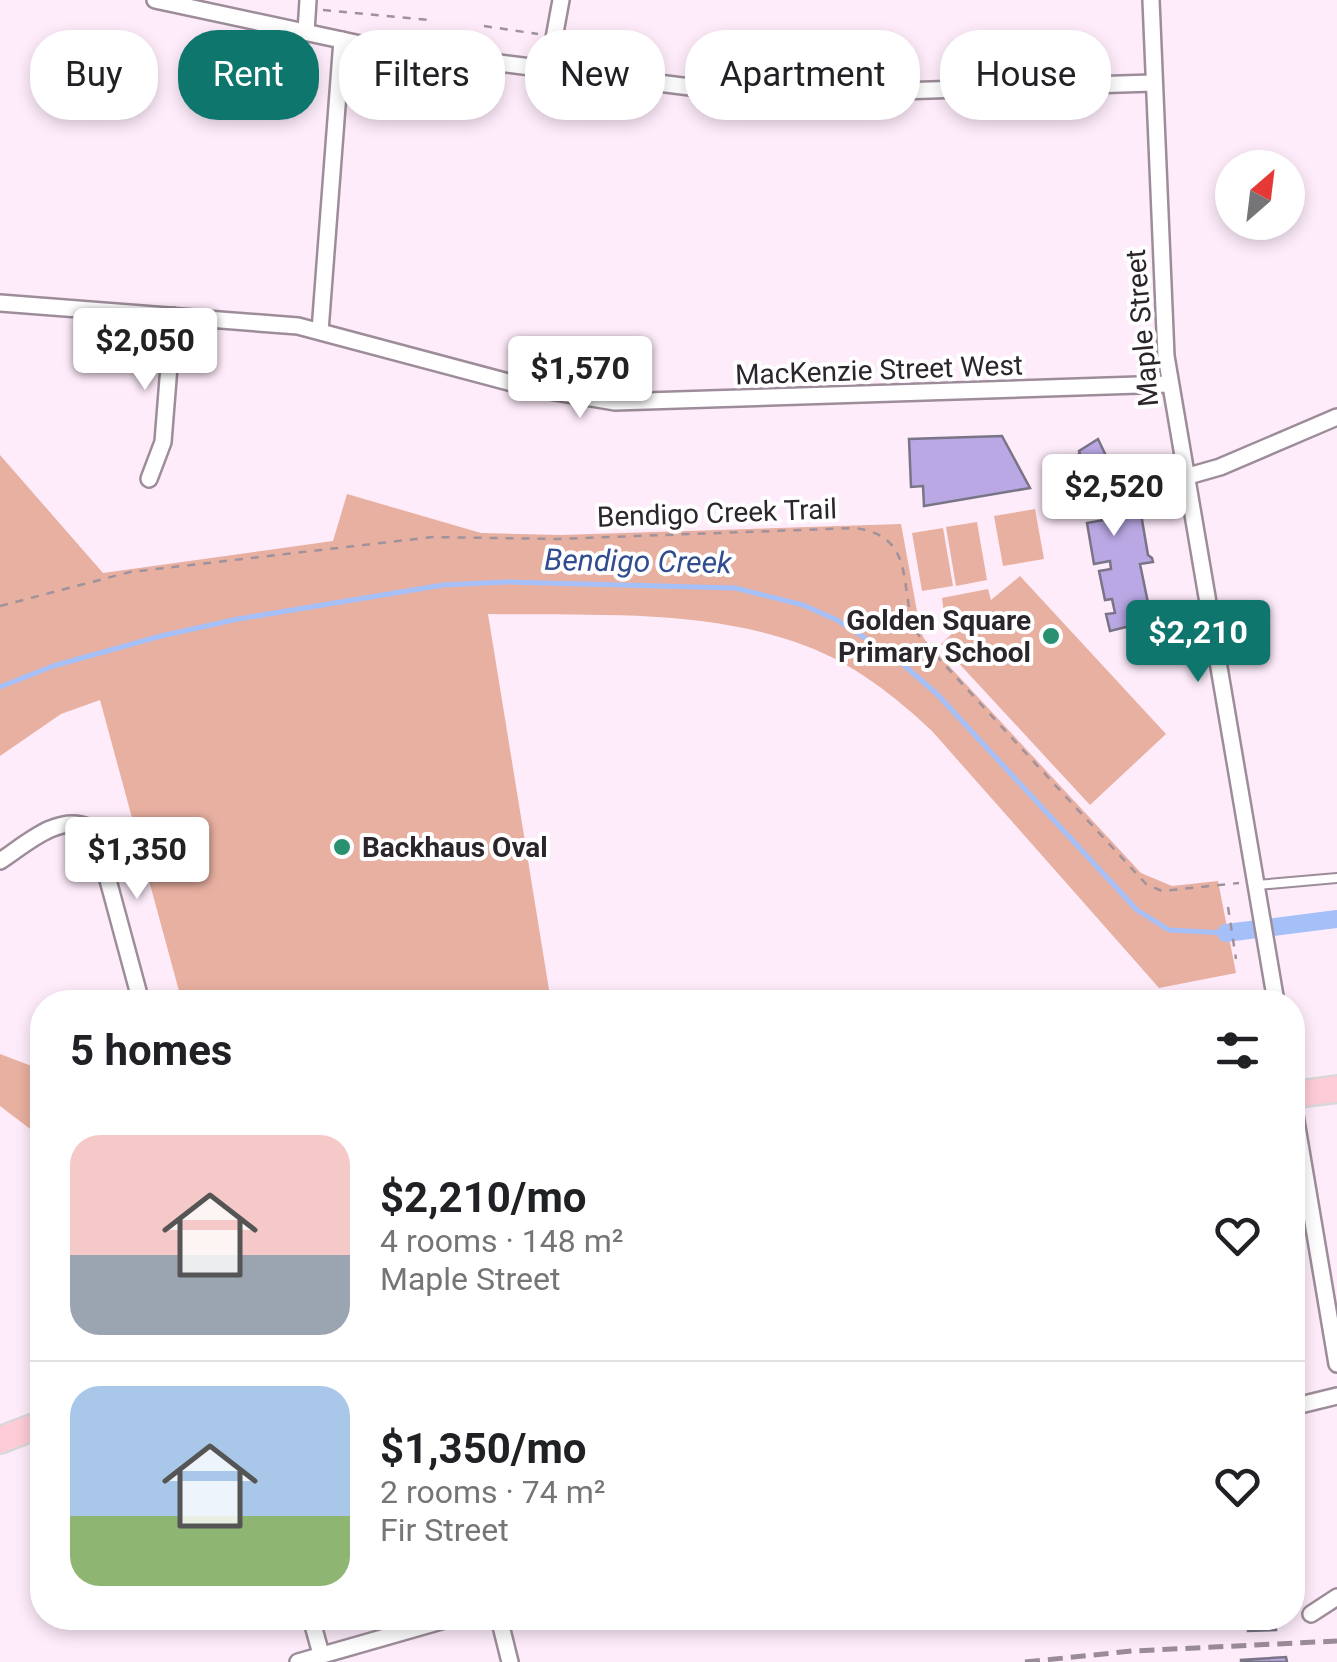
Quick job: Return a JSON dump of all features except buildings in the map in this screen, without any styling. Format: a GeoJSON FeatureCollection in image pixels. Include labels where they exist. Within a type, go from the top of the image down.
{"type":"FeatureCollection","features":[{"type":"Feature","properties":{"kind":"highway"},"geometry":{"type":"LineString","coordinates":[[1305,1094],[1337,1089]]}},
{"type":"Feature","properties":{"kind":"highway"},"geometry":{"type":"LineString","coordinates":[[0,1440],[30,1429]]}},
{"type":"Feature","properties":{"kind":"street"},"geometry":{"type":"LineString","coordinates":[[155,0],[297,30]]}},
{"type":"Feature","properties":{"kind":"street"},"geometry":{"type":"LineString","coordinates":[[306,30],[308,0]]}},
{"type":"Feature","properties":{"kind":"street"},"geometry":{"type":"LineString","coordinates":[[556,30],[561,0]]}},
{"type":"Feature","properties":{"kind":"street","name":"Maple Street"},"geometry":{"type":"LineString","coordinates":[[1151,0],[1162,312],[1169,384],[1274,990]]}},
{"type":"Feature","properties":{"kind":"street"},"geometry":{"type":"LineString","coordinates":[[320,331],[339,80]]}},
{"type":"Feature","properties":{"kind":"street"},"geometry":{"type":"LineString","coordinates":[[665,84],[804,94],[1154,83]]}},
{"type":"Feature","properties":{"kind":"street","name":"MacKenzie Street West"},"geometry":{"type":"LineString","coordinates":[[0,303],[272,323],[320,331],[531,388],[616,402],[1169,384]]}},
{"type":"Feature","properties":{"kind":"street"},"geometry":{"type":"LineString","coordinates":[[149,479],[163,442],[173,316]]}},
{"type":"Feature","properties":{"kind":"street"},"geometry":{"type":"LineString","coordinates":[[1185,477],[1220,467],[1337,417]]}},
{"type":"Feature","properties":{"kind":"street"},"geometry":{"type":"LineString","coordinates":[[0,861],[64,823],[88,827],[98,844],[138,990]]}},
{"type":"Feature","properties":{"kind":"street"},"geometry":{"type":"LineString","coordinates":[[1305,1173],[1337,1364]]}},
{"type":"Feature","properties":{"kind":"street"},"geometry":{"type":"LineString","coordinates":[[1305,1404],[1337,1396]]}},
{"type":"Feature","properties":{"kind":"street"},"geometry":{"type":"LineString","coordinates":[[1311,1614],[1337,1597]]}},
{"type":"Feature","properties":{"kind":"street"},"geometry":{"type":"LineString","coordinates":[[314,1630],[321,1654]]}},
{"type":"Feature","properties":{"kind":"street"},"geometry":{"type":"LineString","coordinates":[[298,1662],[408,1630]]}},
{"type":"Feature","properties":{"kind":"street"},"geometry":{"type":"LineString","coordinates":[[502,1630],[510,1662]]}},
{"type":"Feature","properties":{"kind":"lane"},"geometry":{"type":"LineString","coordinates":[[1255,885],[1337,878]]}},
{"type":"Feature","properties":{"kind":"path"},"geometry":{"type":"LineString","coordinates":[[322,10],[430,20]]}},
{"type":"Feature","properties":{"kind":"path"},"geometry":{"type":"LineString","coordinates":[[484,26],[525,32]]}},
{"type":"Feature","properties":{"kind":"path","name":"Bendigo Creek Trail"},"geometry":{"type":"LineString","coordinates":[[0,606],[130,572],[433,537],[556,539],[855,528],[871,531],[887,538],[900,557],[913,622],[921,639],[1146,884],[1162,891],[1238,882],[1255,885]]}},
{"type":"Feature","properties":{"kind":"path"},"geometry":{"type":"LineString","coordinates":[[1228,907],[1236,959]]}},
{"type":"Feature","properties":{"kind":"shaded area"},"geometry":{"type":"Polygon","coordinates":[[[0,455],[103,573],[333,541],[347,494],[481,533],[561,535],[901,524],[925,640],[1141,873],[1172,886],[1218,881],[1236,973],[1159,988],[932,731],[904,706],[824,653],[729,625],[649,616],[488,614],[549,990],[179,990],[100,700],[61,714],[0,756],[0,455]]]}},
{"type":"Feature","properties":{"kind":"shaded area"},"geometry":{"type":"Polygon","coordinates":[[[1035,509],[1044,559],[1003,566],[994,516],[1035,509]]]}},
{"type":"Feature","properties":{"kind":"shaded area"},"geometry":{"type":"Polygon","coordinates":[[[977,522],[987,580],[956,586],[946,527],[977,522]]]}},
{"type":"Feature","properties":{"kind":"shaded area"},"geometry":{"type":"Polygon","coordinates":[[[943,528],[953,586],[922,591],[912,533],[943,528]]]}},
{"type":"Feature","properties":{"kind":"shaded area"},"geometry":{"type":"Polygon","coordinates":[[[1020,576],[1166,734],[1090,805],[941,644],[971,616],[946,629],[942,598],[988,589],[991,600],[1020,576]]]}},
{"type":"Feature","properties":{"kind":"shaded area"},"geometry":{"type":"Polygon","coordinates":[[[0,1054],[30,1065],[30,1129],[0,1106],[0,1054]]]}},
{"type":"Feature","properties":{"kind":"waterway","name":"Bendigo Creek"},"geometry":{"type":"LineString","coordinates":[[0,687],[53,666],[161,636],[238,619],[443,585],[506,582],[735,588],[803,605],[837,620],[893,656],[936,693],[1137,910],[1169,930],[1226,933]]}},
{"type":"Feature","properties":{"kind":"waterway","name":"Bendigo Creek"},"geometry":{"type":"LineString","coordinates":[[1226,933],[1337,919]]}},
{"type":"Feature","properties":{"kind":"railway"},"geometry":{"type":"LineString","coordinates":[[1025,1662],[1132,1651],[1337,1641]]}},
{"type":"Feature","properties":{"kind":"place","name":"Golden Square Primary School"},"geometry":{"type":"Point","coordinates":[1051,636]}},
{"type":"Feature","properties":{"kind":"place","name":"Backhaus Oval"},"geometry":{"type":"Point","coordinates":[342,847]}}]}
